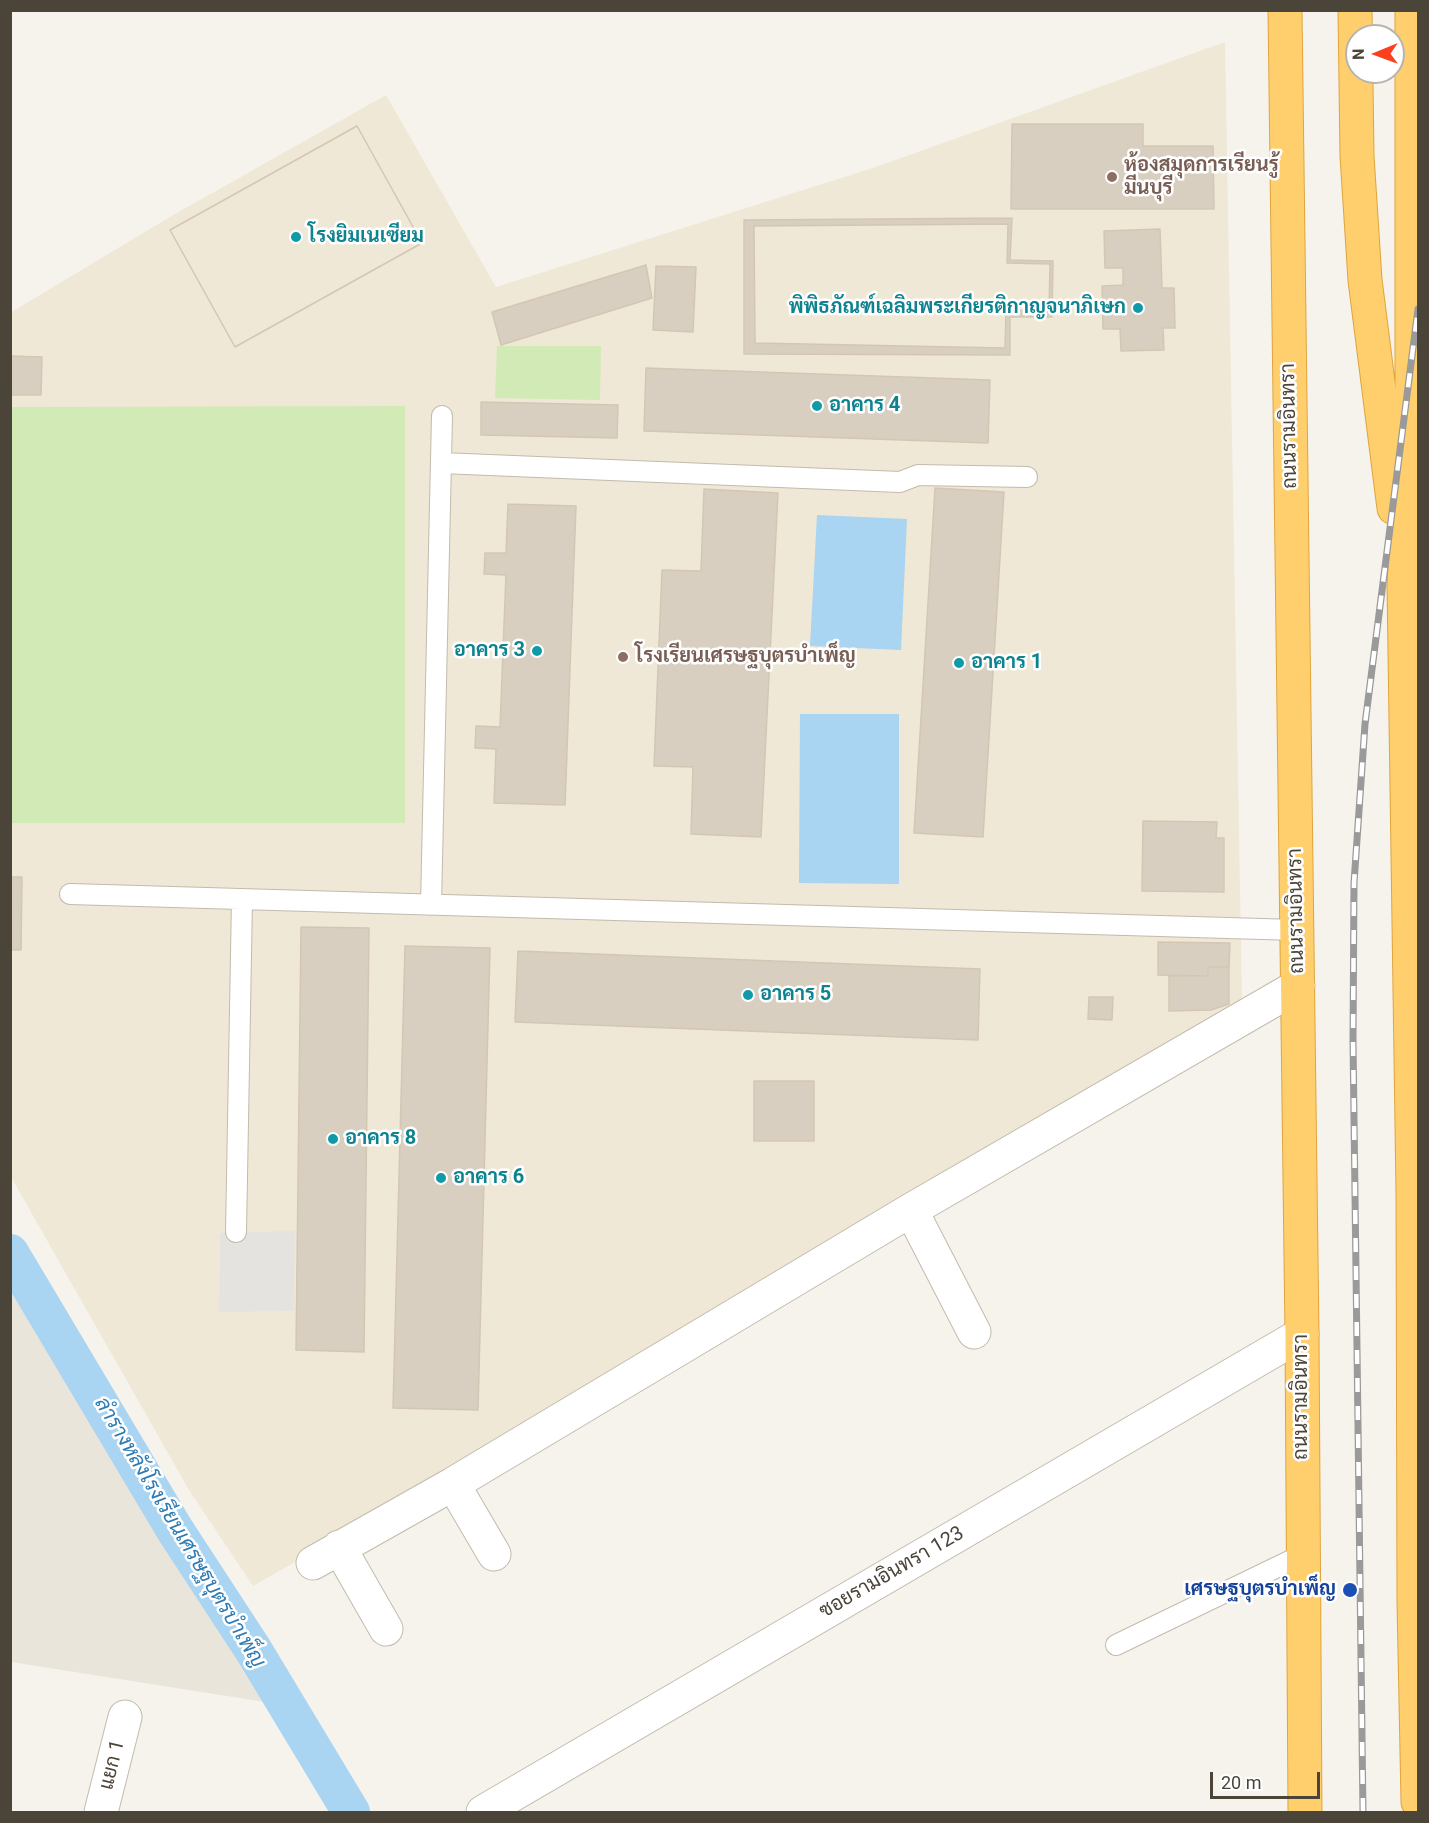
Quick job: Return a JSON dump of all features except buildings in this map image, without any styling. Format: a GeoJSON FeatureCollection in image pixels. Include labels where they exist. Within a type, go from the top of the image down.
{"type":"FeatureCollection","features":[{"type":"Feature","properties":{"kind":"highway","name":"ถนนรามอินทรา"},"geometry":{"type":"LineString","coordinates":[[1285,10],[1302,1334],[1305,1812]]}},
{"type":"Feature","properties":{"kind":"highway"},"geometry":{"type":"LineString","coordinates":[[1355,10],[1356,156],[1365,280],[1412,577]]}},
{"type":"Feature","properties":{"kind":"highway"},"geometry":{"type":"LineString","coordinates":[[1412,10],[1416,84],[1412,577],[1416,1600],[1419,1802]]}},
{"type":"Feature","properties":{"kind":"street"},"geometry":{"type":"LineString","coordinates":[[386,1629],[326,1555],[453,1484],[911,1210],[1298,986]]}},
{"type":"Feature","properties":{"kind":"street"},"geometry":{"type":"LineString","coordinates":[[911,1210],[974,1332]]}},
{"type":"Feature","properties":{"kind":"street","name":"ซอยรามอินทรา 123"},"geometry":{"type":"LineString","coordinates":[[483,1812],[1302,1334]]}},
{"type":"Feature","properties":{"kind":"street"},"geometry":{"type":"LineString","coordinates":[[453,1484],[494,1554]]}},
{"type":"Feature","properties":{"kind":"street","name":"แยก 1"},"geometry":{"type":"LineString","coordinates":[[102,1812],[125,1717]]}},
{"type":"Feature","properties":{"kind":"lane"},"geometry":{"type":"LineString","coordinates":[[431,905],[442,416]]}},
{"type":"Feature","properties":{"kind":"lane"},"geometry":{"type":"LineString","coordinates":[[441,463],[900,482],[918,475],[1027,477]]}},
{"type":"Feature","properties":{"kind":"lane"},"geometry":{"type":"LineString","coordinates":[[70,894],[1296,930]]}},
{"type":"Feature","properties":{"kind":"lane"},"geometry":{"type":"LineString","coordinates":[[236,1232],[242,899]]}},
{"type":"Feature","properties":{"kind":"lane"},"geometry":{"type":"LineString","coordinates":[[1116,1645],[1302,1555]]}},
{"type":"Feature","properties":{"kind":"shaded area","name":"โรงเรียนเศรษฐบุตรบำเพ็ญ"},"geometry":{"type":"Polygon","coordinates":[[[1225,42],[1242,1001],[456,1469],[253,1586],[189,1490],[11,1177],[10,313],[168,218],[386,95],[496,287],[876,167],[1225,42]]]}},
{"type":"Feature","properties":{"kind":"shaded area"},"geometry":{"type":"Polygon","coordinates":[[[295,1231],[294,1311],[219,1312],[220,1233],[295,1231]]]}},
{"type":"Feature","properties":{"kind":"shaded area"},"geometry":{"type":"Polygon","coordinates":[[[11,1260],[265,1702],[11,1662],[11,1260]]]}},
{"type":"Feature","properties":{"kind":"green space"},"geometry":{"type":"Polygon","coordinates":[[[497,346],[601,346],[600,400],[495,398],[497,346]]]}},
{"type":"Feature","properties":{"kind":"green space"},"geometry":{"type":"Polygon","coordinates":[[[405,406],[405,823],[11,823],[11,407],[405,406]]]}},
{"type":"Feature","properties":{"kind":"water"},"geometry":{"type":"Polygon","coordinates":[[[817,515],[907,519],[901,650],[810,646],[817,515]]]}},
{"type":"Feature","properties":{"kind":"water"},"geometry":{"type":"Polygon","coordinates":[[[800,714],[899,714],[899,884],[799,883],[800,714]]]}},
{"type":"Feature","properties":{"kind":"waterway","name":"ลำรางหลังโรงเรียนเศรษฐบุตรบำเพ็ญ"},"geometry":{"type":"LineString","coordinates":[[10,1253],[175,1530],[254,1651],[351,1812]]}},
{"type":"Feature","properties":{"kind":"railway"},"geometry":{"type":"LineString","coordinates":[[1363,1812],[1353,1040],[1354,883],[1365,724],[1418,309]]}},
{"type":"Feature","properties":{"kind":"place","name":"ห้องสมุดการเรียนรู้ มีนบุรี"},"geometry":{"type":"Point","coordinates":[1112,177]}},
{"type":"Feature","properties":{"kind":"place","name":"โรงยิมเนเซียม"},"geometry":{"type":"Point","coordinates":[296,237]}},
{"type":"Feature","properties":{"kind":"place","name":"พิพิธภัณฑ์เฉลิมพระเกียรติกาญจนาภิเษก"},"geometry":{"type":"Point","coordinates":[1138,308]}},
{"type":"Feature","properties":{"kind":"place","name":"อาคาร 4"},"geometry":{"type":"Point","coordinates":[817,406]}},
{"type":"Feature","properties":{"kind":"place","name":"อาคาร 3"},"geometry":{"type":"Point","coordinates":[537,651]}},
{"type":"Feature","properties":{"kind":"place","name":"โรงเรียนเศรษฐบุตรบำเพ็ญ"},"geometry":{"type":"Point","coordinates":[623,657]}},
{"type":"Feature","properties":{"kind":"place","name":"อาคาร 1"},"geometry":{"type":"Point","coordinates":[959,663]}},
{"type":"Feature","properties":{"kind":"place","name":"อาคาร 5"},"geometry":{"type":"Point","coordinates":[748,995]}},
{"type":"Feature","properties":{"kind":"place","name":"อาคาร 8"},"geometry":{"type":"Point","coordinates":[333,1139]}},
{"type":"Feature","properties":{"kind":"place","name":"อาคาร 6"},"geometry":{"type":"Point","coordinates":[441,1178]}},
{"type":"Feature","properties":{"kind":"place","name":"เศรษฐบุตรบำเพ็ญ"},"geometry":{"type":"Point","coordinates":[1350,1590]}}]}
